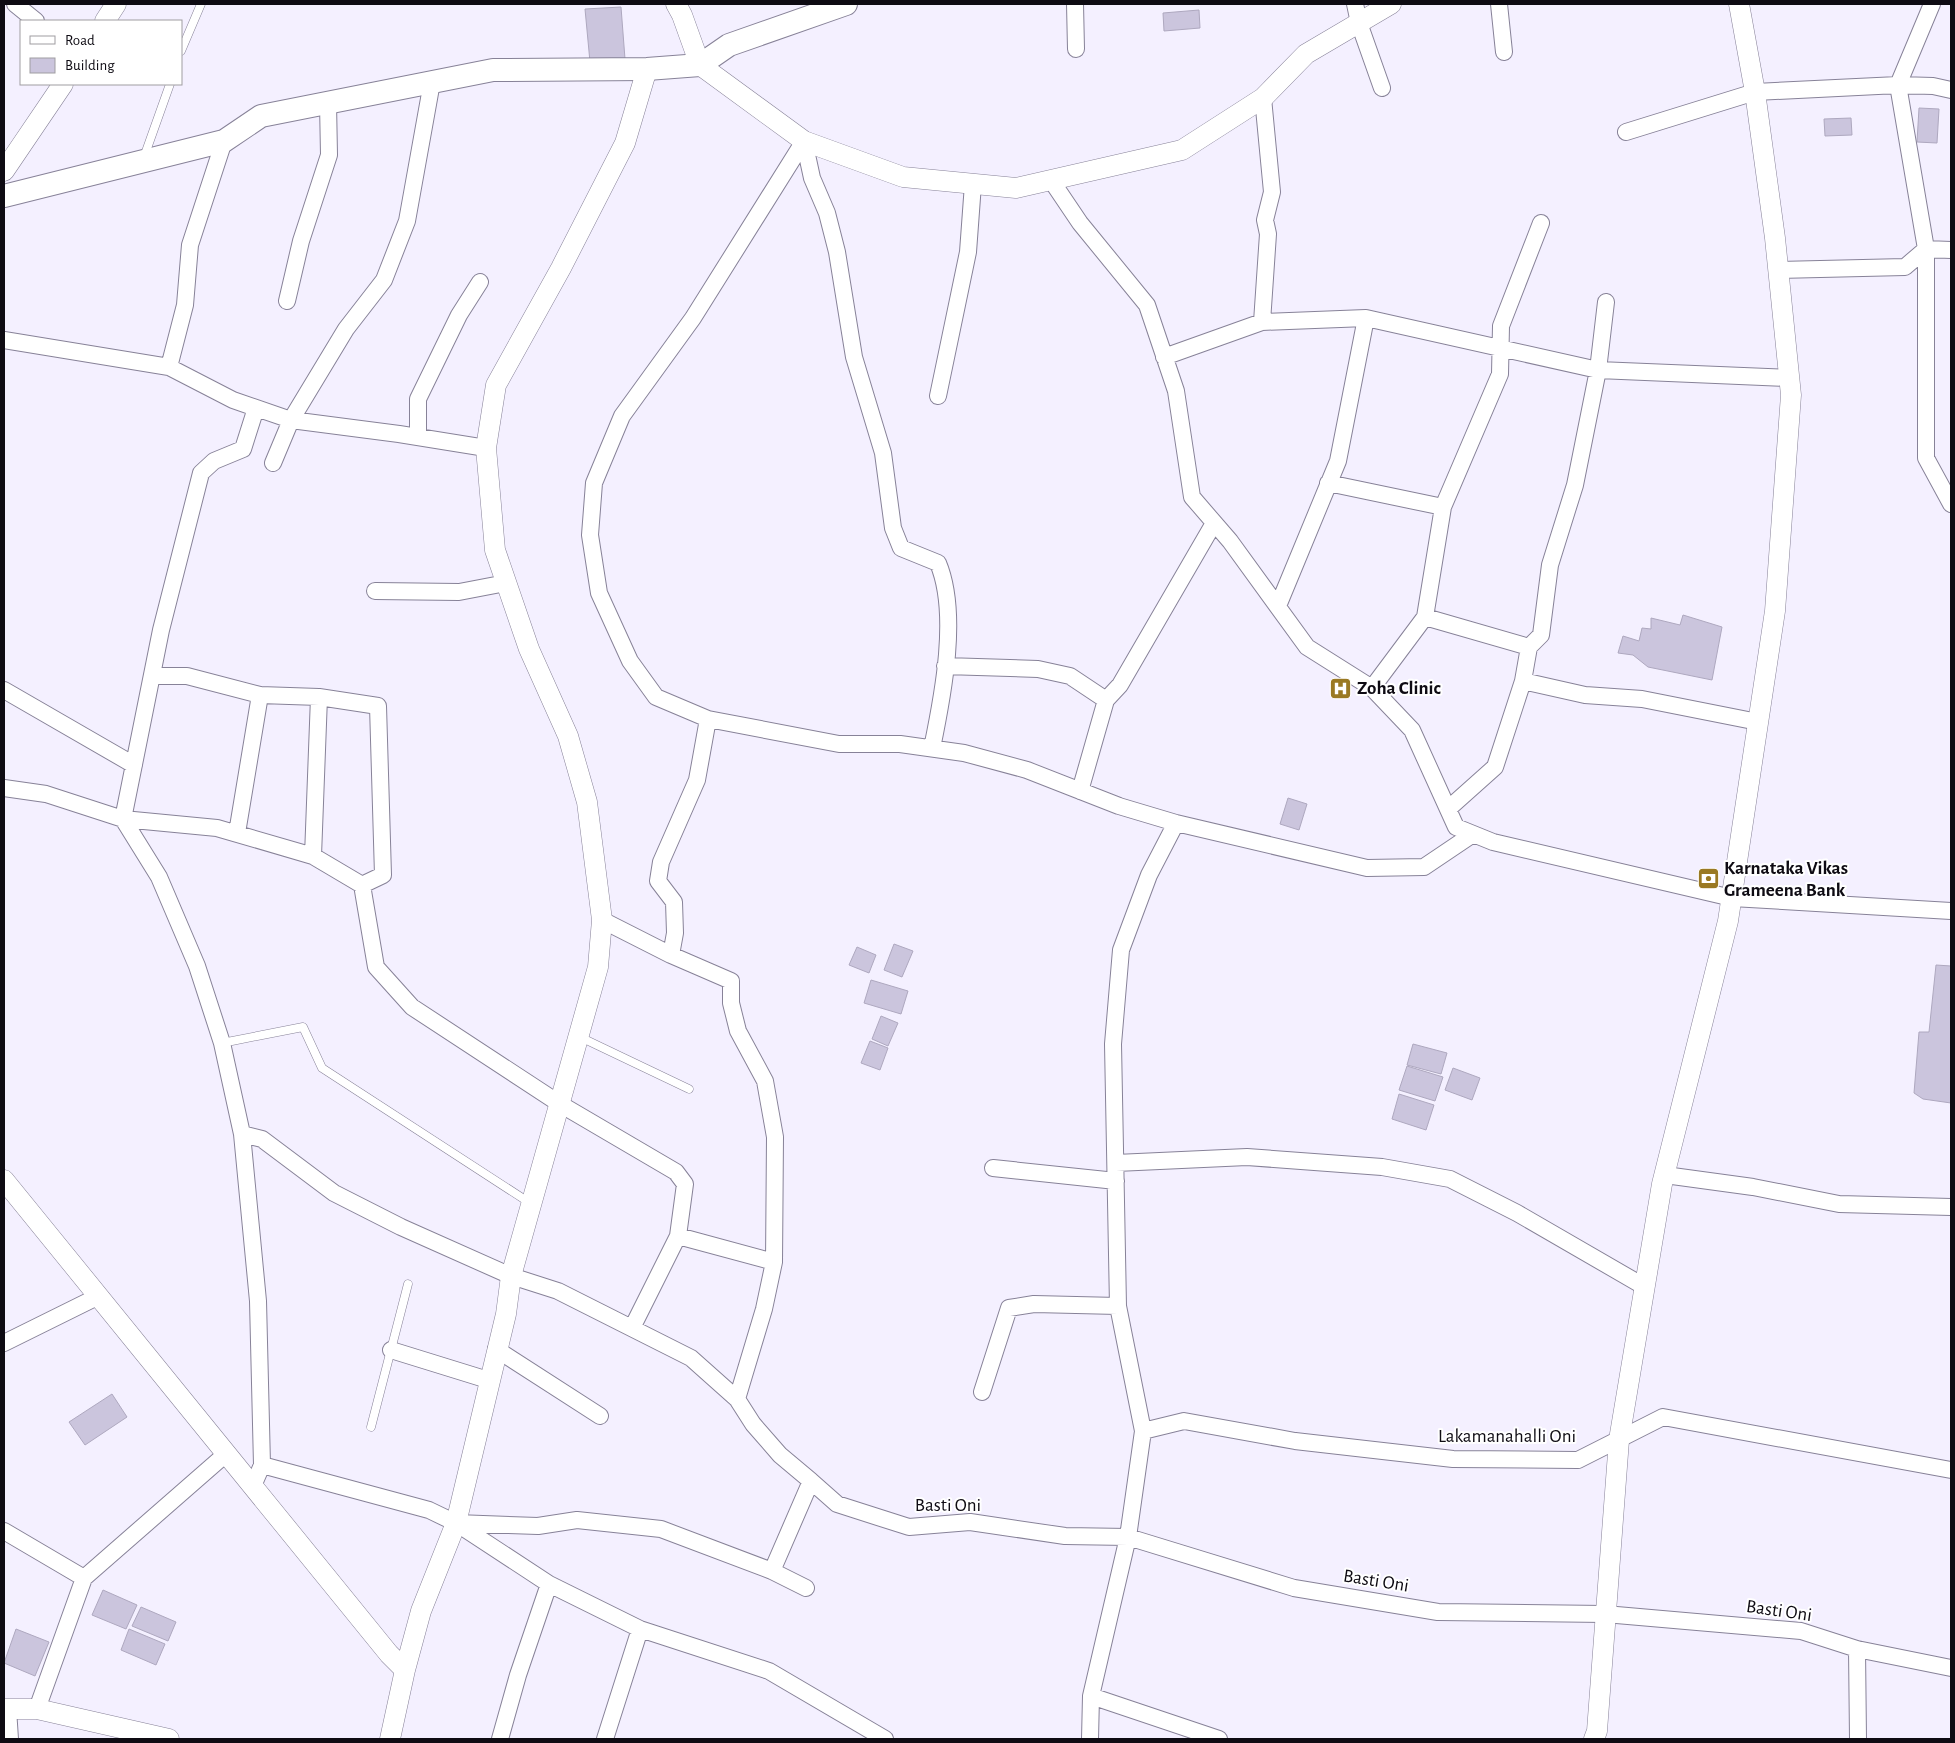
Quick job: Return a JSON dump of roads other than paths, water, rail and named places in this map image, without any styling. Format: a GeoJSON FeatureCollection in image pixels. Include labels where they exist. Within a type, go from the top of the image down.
{"type":"FeatureCollection","features":[{"type":"Feature","properties":{"kind":"main road"},"geometry":{"type":"LineString","coordinates":[[4,196],[224,141],[261,116],[493,70],[647,69],[700,65],[729,45],[846,4]]}},
{"type":"Feature","properties":{"kind":"street"},"geometry":{"type":"LineString","coordinates":[[15,4],[35,20]]}},
{"type":"Feature","properties":{"kind":"street"},"geometry":{"type":"LineString","coordinates":[[106,20],[116,4]]}},
{"type":"Feature","properties":{"kind":"street"},"geometry":{"type":"LineString","coordinates":[[676,4],[682,15],[700,65],[804,141],[903,177],[1016,188],[1182,150],[1263,98],[1306,54],[1357,13],[1391,4]]}},
{"type":"Feature","properties":{"kind":"street"},"geometry":{"type":"LineString","coordinates":[[1075,4],[1076,49]]}},
{"type":"Feature","properties":{"kind":"street"},"geometry":{"type":"LineString","coordinates":[[1498,4],[1504,52]]}},
{"type":"Feature","properties":{"kind":"street"},"geometry":{"type":"LineString","coordinates":[[1594,1739],[1597,1731],[1619,1440],[1664,1174],[1728,921],[1775,611],[1791,395],[1778,270],[1755,92],[1739,4]]}},
{"type":"Feature","properties":{"kind":"street"},"geometry":{"type":"LineString","coordinates":[[1932,4],[1898,85],[1926,249],[1926,458],[1951,504]]}},
{"type":"Feature","properties":{"kind":"street"},"geometry":{"type":"LineString","coordinates":[[1357,13],[1382,88]]}},
{"type":"Feature","properties":{"kind":"street"},"geometry":{"type":"LineString","coordinates":[[390,1739],[405,1670],[422,1611],[456,1523],[481,1421],[488,1380],[506,1314],[511,1276],[580,1037],[598,967],[602,920],[587,802],[568,736],[529,649],[495,550],[486,448],[496,385],[556,276],[624,143],[647,69]]}},
{"type":"Feature","properties":{"kind":"street"},"geometry":{"type":"LineString","coordinates":[[273,463],[291,420],[346,329],[384,280],[407,221],[432,82]]}},
{"type":"Feature","properties":{"kind":"street"},"geometry":{"type":"LineString","coordinates":[[4,171],[61,85]]}},
{"type":"Feature","properties":{"kind":"street"},"geometry":{"type":"LineString","coordinates":[[1626,132],[1755,92],[1898,85],[1932,86],[1951,90]]}},
{"type":"Feature","properties":{"kind":"street"},"geometry":{"type":"LineString","coordinates":[[1262,322],[1268,234],[1265,220],[1272,192],[1263,98]]}},
{"type":"Feature","properties":{"kind":"street"},"geometry":{"type":"LineString","coordinates":[[287,301],[301,241],[329,155],[328,103]]}},
{"type":"Feature","properties":{"kind":"street"},"geometry":{"type":"LineString","coordinates":[[169,367],[185,305],[190,245],[224,141]]}},
{"type":"Feature","properties":{"kind":"street"},"geometry":{"type":"LineString","coordinates":[[804,141],[812,178],[827,213],[836,252],[854,357],[883,452],[892,528],[901,548],[938,563],[946,581],[948,628],[945,666],[942,700],[932,748]]}},
{"type":"Feature","properties":{"kind":"street"},"geometry":{"type":"LineString","coordinates":[[804,141],[694,318],[622,416],[594,483],[590,535],[600,593],[630,661],[656,697],[708,720],[839,744],[900,744],[964,753],[1026,770],[1119,806],[1176,823],[1367,868],[1424,867],[1473,834]]}},
{"type":"Feature","properties":{"kind":"street"},"geometry":{"type":"LineString","coordinates":[[1051,180],[1080,223],[1147,305],[1176,390],[1192,497],[1308,647],[1372,688],[1412,730],[1456,827],[1492,842],[1732,898],[1951,910]]}},
{"type":"Feature","properties":{"kind":"street"},"geometry":{"type":"LineString","coordinates":[[938,396],[968,252],[973,184]]}},
{"type":"Feature","properties":{"kind":"street"},"geometry":{"type":"LineString","coordinates":[[1372,688],[1426,617],[1443,508],[1500,374],[1498,347],[1501,326],[1541,222]]}},
{"type":"Feature","properties":{"kind":"street"},"geometry":{"type":"LineString","coordinates":[[1778,270],[1905,267],[1926,249],[1951,250]]}},
{"type":"Feature","properties":{"kind":"street"},"geometry":{"type":"LineString","coordinates":[[418,437],[418,399],[459,315],[480,282]]}},
{"type":"Feature","properties":{"kind":"street"},"geometry":{"type":"LineString","coordinates":[[1448,809],[1495,767],[1523,681],[1529,648],[1541,635],[1550,565],[1575,485],[1598,370],[1606,302]]}},
{"type":"Feature","properties":{"kind":"street"},"geometry":{"type":"LineString","coordinates":[[1164,357],[1262,322],[1366,318],[1598,370],[1789,378]]}},
{"type":"Feature","properties":{"kind":"street"},"geometry":{"type":"LineString","coordinates":[[1278,606],[1338,461],[1366,318]]}},
{"type":"Feature","properties":{"kind":"street"},"geometry":{"type":"LineString","coordinates":[[4,340],[169,367],[233,400],[291,420],[486,448]]}},
{"type":"Feature","properties":{"kind":"street"},"geometry":{"type":"LineString","coordinates":[[253,1486],[262,1465],[258,1301],[242,1134],[222,1043],[197,966],[160,877],[123,819],[161,630],[201,473],[214,461],[243,449],[256,408]]}},
{"type":"Feature","properties":{"kind":"street"},"geometry":{"type":"LineString","coordinates":[[1328,483],[1443,508]]}},
{"type":"Feature","properties":{"kind":"street"},"geometry":{"type":"LineString","coordinates":[[1080,791],[1106,700],[1120,685],[1214,523]]}},
{"type":"Feature","properties":{"kind":"street"},"geometry":{"type":"LineString","coordinates":[[375,590],[459,592],[506,583]]}},
{"type":"Feature","properties":{"kind":"street"},"geometry":{"type":"LineString","coordinates":[[1426,617],[1529,648]]}},
{"type":"Feature","properties":{"kind":"street"},"geometry":{"type":"LineString","coordinates":[[945,666],[1038,669],[1070,676],[1106,700]]}},
{"type":"Feature","properties":{"kind":"street"},"geometry":{"type":"LineString","coordinates":[[153,676],[187,676],[260,695],[319,697],[378,706],[383,875],[362,885]]}},
{"type":"Feature","properties":{"kind":"street"},"geometry":{"type":"LineString","coordinates":[[1523,681],[1585,695],[1642,699],[1758,722]]}},
{"type":"Feature","properties":{"kind":"street"},"geometry":{"type":"LineString","coordinates":[[4,690],[134,765]]}},
{"type":"Feature","properties":{"kind":"street"},"geometry":{"type":"LineString","coordinates":[[237,833],[260,695]]}},
{"type":"Feature","properties":{"kind":"street"},"geometry":{"type":"LineString","coordinates":[[313,856],[319,697]]}},
{"type":"Feature","properties":{"kind":"street"},"geometry":{"type":"LineString","coordinates":[[671,955],[675,934],[674,902],[658,882],[661,862],[697,780],[708,720]]}},
{"type":"Feature","properties":{"kind":"street"},"geometry":{"type":"LineString","coordinates":[[4,788],[46,794],[123,819],[218,828],[237,833],[313,856],[362,885],[376,967],[412,1007],[560,1104],[676,1172],[685,1184],[678,1236],[632,1328]]}},
{"type":"Feature","properties":{"kind":"street"},"geometry":{"type":"LineString","coordinates":[[1090,1739],[1091,1696],[1128,1537],[1143,1431],[1118,1306],[1113,1044],[1121,950],[1149,875],[1176,823]]}},
{"type":"Feature","properties":{"kind":"street"},"geometry":{"type":"LineString","coordinates":[[602,920],[671,955],[731,981],[731,1003],[738,1031],[765,1082],[775,1137],[774,1262],[764,1309],[737,1399]]}},
{"type":"Feature","properties":{"kind":"street","name":"Basti Oni"},"geometry":{"type":"LineString","coordinates":[[242,1134],[262,1139],[334,1193],[401,1227],[511,1276],[558,1291],[691,1358],[737,1399],[754,1424],[780,1455],[836,1504],[909,1527],[970,1522],[1065,1536],[1128,1537],[1294,1588],[1429,1610],[1606,1614],[1801,1631],[1858,1649],[1951,1668]]}},
{"type":"Feature","properties":{"kind":"street"},"geometry":{"type":"LineString","coordinates":[[1116,1163],[1246,1157],[1382,1167],[1450,1179],[1517,1213],[1645,1286]]}},
{"type":"Feature","properties":{"kind":"street"},"geometry":{"type":"LineString","coordinates":[[993,1168],[1116,1181]]}},
{"type":"Feature","properties":{"kind":"street"},"geometry":{"type":"LineString","coordinates":[[1664,1174],[1753,1187],[1839,1204],[1951,1206]]}},
{"type":"Feature","properties":{"kind":"street"},"geometry":{"type":"LineString","coordinates":[[4,1180],[389,1654],[405,1670]]}},
{"type":"Feature","properties":{"kind":"street"},"geometry":{"type":"LineString","coordinates":[[678,1236],[774,1262]]}},
{"type":"Feature","properties":{"kind":"street"},"geometry":{"type":"LineString","coordinates":[[4,1343],[99,1296]]}},
{"type":"Feature","properties":{"kind":"street"},"geometry":{"type":"LineString","coordinates":[[982,1392],[1010,1308],[1034,1304],[1118,1306]]}},
{"type":"Feature","properties":{"kind":"street"},"geometry":{"type":"LineString","coordinates":[[496,1349],[600,1416]]}},
{"type":"Feature","properties":{"kind":"street"},"geometry":{"type":"LineString","coordinates":[[391,1350],[488,1380]]}},
{"type":"Feature","properties":{"kind":"street","name":"Lakamanahalli Oni"},"geometry":{"type":"LineString","coordinates":[[1143,1431],[1184,1421],[1295,1441],[1453,1459],[1578,1460],[1662,1417],[1951,1470]]}},
{"type":"Feature","properties":{"kind":"street"},"geometry":{"type":"LineString","coordinates":[[37,1709],[84,1578],[227,1453]]}},
{"type":"Feature","properties":{"kind":"street"},"geometry":{"type":"LineString","coordinates":[[262,1465],[428,1510],[456,1523],[549,1584],[640,1629],[768,1671],[885,1739]]}},
{"type":"Feature","properties":{"kind":"street"},"geometry":{"type":"LineString","coordinates":[[772,1571],[811,1481]]}},
{"type":"Feature","properties":{"kind":"street"},"geometry":{"type":"LineString","coordinates":[[456,1523],[538,1526],[577,1520],[661,1529],[772,1571],[806,1588]]}},
{"type":"Feature","properties":{"kind":"street"},"geometry":{"type":"LineString","coordinates":[[4,1531],[84,1578]]}},
{"type":"Feature","properties":{"kind":"street"},"geometry":{"type":"LineString","coordinates":[[500,1739],[518,1674],[549,1584]]}},
{"type":"Feature","properties":{"kind":"street"},"geometry":{"type":"LineString","coordinates":[[605,1739],[640,1629]]}},
{"type":"Feature","properties":{"kind":"street"},"geometry":{"type":"LineString","coordinates":[[1858,1649],[1858,1739]]}},
{"type":"Feature","properties":{"kind":"street"},"geometry":{"type":"LineString","coordinates":[[1091,1696],[1219,1739]]}},
{"type":"Feature","properties":{"kind":"street"},"geometry":{"type":"LineString","coordinates":[[10,1739],[6,1709],[37,1709],[169,1739]]}},
{"type":"Feature","properties":{"kind":"lane"},"geometry":{"type":"LineString","coordinates":[[182,49],[201,4]]}},
{"type":"Feature","properties":{"kind":"lane"},"geometry":{"type":"LineString","coordinates":[[143,161],[170,85]]}},
{"type":"Feature","properties":{"kind":"lane"},"geometry":{"type":"LineString","coordinates":[[222,1043],[303,1027],[322,1068],[532,1204]]}},
{"type":"Feature","properties":{"kind":"lane"},"geometry":{"type":"LineString","coordinates":[[580,1037],[689,1089]]}},
{"type":"Feature","properties":{"kind":"lane"},"geometry":{"type":"LineString","coordinates":[[371,1427],[408,1284]]}},
{"type":"Feature","properties":{"kind":"place","name":"Zoha Clinic"},"geometry":{"type":"Point","coordinates":[1341,688]}},
{"type":"Feature","properties":{"kind":"place","name":"Karnataka Vikas Grameena Bank"},"geometry":{"type":"Point","coordinates":[1708,879]}}]}
